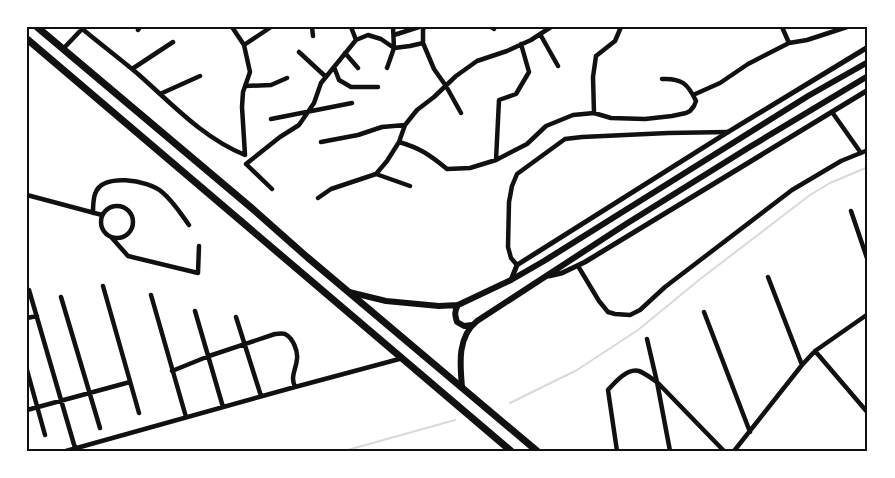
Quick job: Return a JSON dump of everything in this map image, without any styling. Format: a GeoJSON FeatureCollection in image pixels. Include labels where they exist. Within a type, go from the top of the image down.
{"type":"FeatureCollection","features":[{"type":"Feature","properties":{"kind":"main road"},"geometry":{"type":"LineString","coordinates":[[37,27],[537,451]]}},
{"type":"Feature","properties":{"kind":"main road"},"geometry":{"type":"LineString","coordinates":[[42,27],[48,37]]}},
{"type":"Feature","properties":{"kind":"main road"},"geometry":{"type":"LineString","coordinates":[[27,39],[511,451]]}},
{"type":"Feature","properties":{"kind":"main road"},"geometry":{"type":"LineString","coordinates":[[348,292],[386,301],[430,306],[458,305],[511,280],[808,96],[868,62]]}},
{"type":"Feature","properties":{"kind":"main road"},"geometry":{"type":"LineString","coordinates":[[462,387],[461,347],[472,325],[627,224],[868,76]]}},
{"type":"Feature","properties":{"kind":"main road"},"geometry":{"type":"LineString","coordinates":[[458,305],[455,309],[457,322],[465,326],[472,325]]}},
{"type":"Feature","properties":{"kind":"street"},"geometry":{"type":"LineString","coordinates":[[232,27],[244,45],[250,72],[243,92],[242,107],[246,164],[272,189]]}},
{"type":"Feature","properties":{"kind":"street"},"geometry":{"type":"LineString","coordinates":[[244,45],[271,27]]}},
{"type":"Feature","properties":{"kind":"street"},"geometry":{"type":"LineString","coordinates":[[312,27],[313,36]]}},
{"type":"Feature","properties":{"kind":"street"},"geometry":{"type":"LineString","coordinates":[[351,27],[356,40]]}},
{"type":"Feature","properties":{"kind":"street"},"geometry":{"type":"LineString","coordinates":[[387,68],[394,48],[393,27]]}},
{"type":"Feature","properties":{"kind":"street"},"geometry":{"type":"LineString","coordinates":[[394,35],[419,27]]}},
{"type":"Feature","properties":{"kind":"street"},"geometry":{"type":"LineString","coordinates":[[425,27],[423,43],[434,69],[461,113]]}},
{"type":"Feature","properties":{"kind":"street"},"geometry":{"type":"LineString","coordinates":[[318,198],[331,189],[376,174],[387,161],[399,142],[405,125],[417,110],[456,76],[477,61],[521,44],[550,27]]}},
{"type":"Feature","properties":{"kind":"street"},"geometry":{"type":"LineString","coordinates":[[594,113],[593,77],[596,56],[615,41],[621,27]]}},
{"type":"Feature","properties":{"kind":"street"},"geometry":{"type":"LineString","coordinates":[[782,27],[789,44]]}},
{"type":"Feature","properties":{"kind":"street"},"geometry":{"type":"LineString","coordinates":[[693,95],[720,83],[748,64],[789,44],[847,27]]}},
{"type":"Feature","properties":{"kind":"street"},"geometry":{"type":"LineString","coordinates":[[63,49],[81,28],[197,126],[217,141],[245,155]]}},
{"type":"Feature","properties":{"kind":"street"},"geometry":{"type":"LineString","coordinates":[[540,34],[558,66]]}},
{"type":"Feature","properties":{"kind":"street"},"geometry":{"type":"LineString","coordinates":[[246,164],[299,125],[314,103],[321,83],[356,40],[368,35],[381,39],[394,48],[423,43]]}},
{"type":"Feature","properties":{"kind":"street"},"geometry":{"type":"LineString","coordinates":[[132,69],[172,42]]}},
{"type":"Feature","properties":{"kind":"street"},"geometry":{"type":"LineString","coordinates":[[496,160],[499,100],[516,94],[529,72],[521,44]]}},
{"type":"Feature","properties":{"kind":"street"},"geometry":{"type":"LineString","coordinates":[[511,280],[517,265],[868,47]]}},
{"type":"Feature","properties":{"kind":"street"},"geometry":{"type":"LineString","coordinates":[[299,52],[326,77]]}},
{"type":"Feature","properties":{"kind":"street"},"geometry":{"type":"LineString","coordinates":[[345,53],[358,68]]}},
{"type":"Feature","properties":{"kind":"street"},"geometry":{"type":"LineString","coordinates":[[334,67],[339,80],[351,87],[378,87]]}},
{"type":"Feature","properties":{"kind":"street"},"geometry":{"type":"LineString","coordinates":[[160,94],[200,76]]}},
{"type":"Feature","properties":{"kind":"street"},"geometry":{"type":"LineString","coordinates":[[245,86],[271,85],[287,78]]}},
{"type":"Feature","properties":{"kind":"street"},"geometry":{"type":"LineString","coordinates":[[399,142],[417,147],[447,169],[470,168],[496,160],[527,144],[546,126],[573,115],[594,113],[611,118],[645,119],[686,113],[694,106],[696,101],[690,88],[674,79],[662,79]]}},
{"type":"Feature","properties":{"kind":"street"},"geometry":{"type":"LineString","coordinates":[[545,277],[562,273],[585,262],[868,90]]}},
{"type":"Feature","properties":{"kind":"street"},"geometry":{"type":"LineString","coordinates":[[271,119],[352,103]]}},
{"type":"Feature","properties":{"kind":"street"},"geometry":{"type":"LineString","coordinates":[[832,112],[861,153]]}},
{"type":"Feature","properties":{"kind":"street"},"geometry":{"type":"LineString","coordinates":[[321,142],[358,135],[382,127],[405,125]]}},
{"type":"Feature","properties":{"kind":"street"},"geometry":{"type":"LineString","coordinates":[[517,265],[511,258],[508,248],[509,202],[512,186],[517,174],[565,139],[728,132]]}},
{"type":"Feature","properties":{"kind":"street"},"geometry":{"type":"LineString","coordinates":[[578,266],[599,302],[608,312],[630,315],[640,310],[665,286],[792,190],[841,161],[868,150]]}},
{"type":"Feature","properties":{"kind":"street"},"geometry":{"type":"LineString","coordinates":[[376,174],[410,186]]}},
{"type":"Feature","properties":{"kind":"street"},"geometry":{"type":"LineString","coordinates":[[93,213],[95,193],[99,188],[110,182],[133,180],[149,184],[162,192],[189,225]]}},
{"type":"Feature","properties":{"kind":"street"},"geometry":{"type":"LineString","coordinates":[[27,195],[102,215]]}},
{"type":"Feature","properties":{"kind":"street"},"geometry":{"type":"LineString","coordinates":[[112,238],[128,235],[134,225],[132,214],[120,205],[109,207],[102,215],[101,226],[128,256],[198,273],[199,246]]}},
{"type":"Feature","properties":{"kind":"street"},"geometry":{"type":"LineString","coordinates":[[850,211],[868,261]]}},
{"type":"Feature","properties":{"kind":"street"},"geometry":{"type":"LineString","coordinates":[[768,277],[802,365]]}},
{"type":"Feature","properties":{"kind":"street"},"geometry":{"type":"LineString","coordinates":[[103,286],[139,413]]}},
{"type":"Feature","properties":{"kind":"street"},"geometry":{"type":"LineString","coordinates":[[29,290],[75,448]]}},
{"type":"Feature","properties":{"kind":"street"},"geometry":{"type":"LineString","coordinates":[[151,296],[186,417]]}},
{"type":"Feature","properties":{"kind":"street"},"geometry":{"type":"LineString","coordinates":[[61,297],[100,428]]}},
{"type":"Feature","properties":{"kind":"street"},"geometry":{"type":"LineString","coordinates":[[195,311],[223,407]]}},
{"type":"Feature","properties":{"kind":"street"},"geometry":{"type":"LineString","coordinates":[[704,312],[750,432]]}},
{"type":"Feature","properties":{"kind":"street"},"geometry":{"type":"LineString","coordinates":[[734,451],[815,351],[868,314]]}},
{"type":"Feature","properties":{"kind":"street"},"geometry":{"type":"LineString","coordinates":[[27,318],[37,316]]}},
{"type":"Feature","properties":{"kind":"street"},"geometry":{"type":"LineString","coordinates":[[236,317],[261,396]]}},
{"type":"Feature","properties":{"kind":"street"},"geometry":{"type":"LineString","coordinates":[[172,371],[275,334],[285,334],[295,346],[297,358],[292,381],[295,387]]}},
{"type":"Feature","properties":{"kind":"street"},"geometry":{"type":"LineString","coordinates":[[647,339],[670,451]]}},
{"type":"Feature","properties":{"kind":"street"},"geometry":{"type":"LineString","coordinates":[[815,351],[868,413]]}},
{"type":"Feature","properties":{"kind":"street"},"geometry":{"type":"LineString","coordinates":[[66,451],[403,358]]}},
{"type":"Feature","properties":{"kind":"street"},"geometry":{"type":"LineString","coordinates":[[27,370],[45,435]]}},
{"type":"Feature","properties":{"kind":"street"},"geometry":{"type":"LineString","coordinates":[[617,451],[609,390],[630,372],[638,371],[657,382],[724,451]]}},
{"type":"Feature","properties":{"kind":"street"},"geometry":{"type":"LineString","coordinates":[[27,411],[130,382]]}},
{"type":"Feature","properties":{"kind":"street"},"geometry":{"type":"LineString","coordinates":[[93,444],[95,451]]}},
{"type":"Feature","properties":{"kind":"waterway"},"geometry":{"type":"LineString","coordinates":[[510,403],[577,370],[638,330],[810,195],[830,183],[868,167]]}},
{"type":"Feature","properties":{"kind":"waterway"},"geometry":{"type":"LineString","coordinates":[[344,451],[455,420]]}}]}
